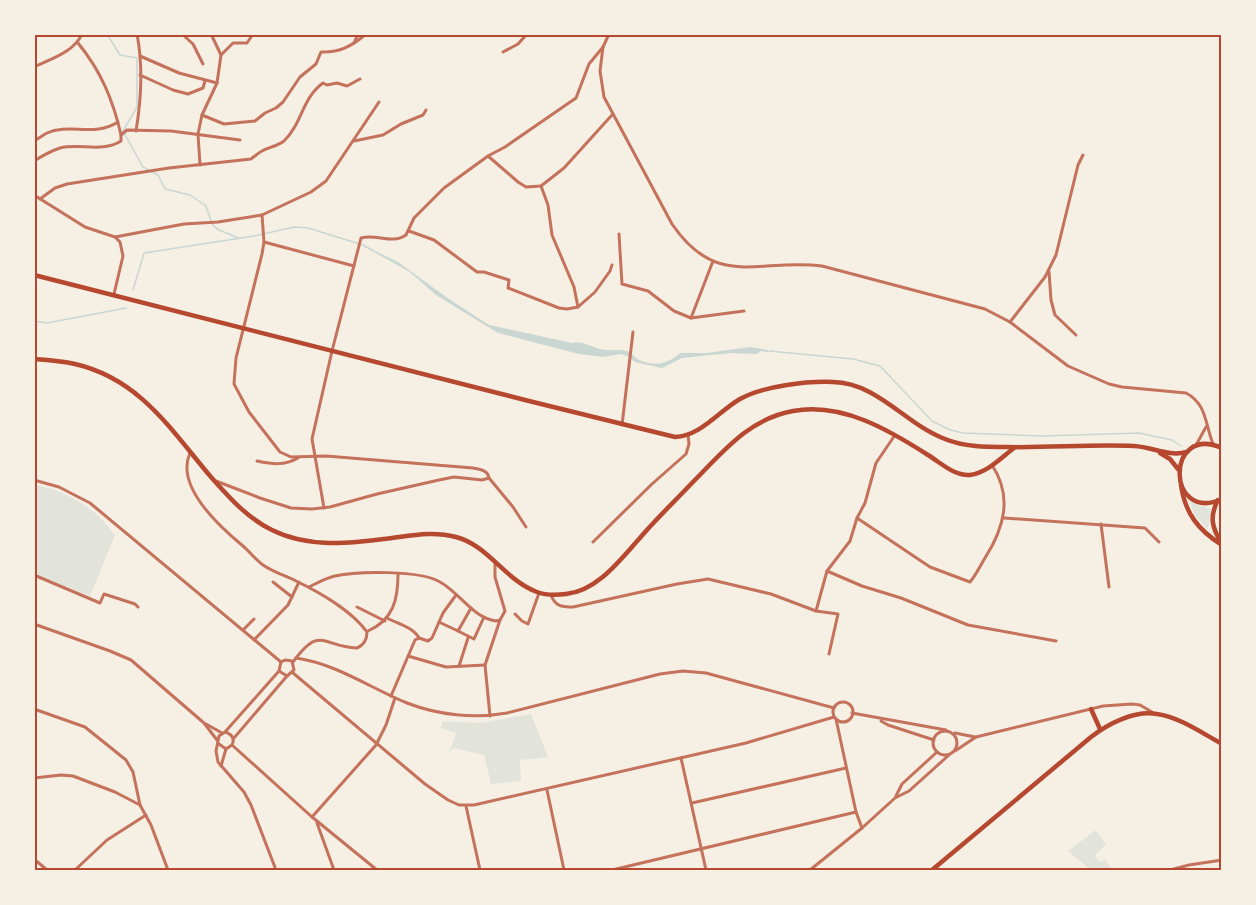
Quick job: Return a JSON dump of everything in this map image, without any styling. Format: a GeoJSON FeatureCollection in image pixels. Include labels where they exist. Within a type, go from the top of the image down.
{"type":"FeatureCollection","features":[{"type":"Feature","properties":{"kind":"main road"},"geometry":{"type":"LineString","coordinates":[[34,275],[675,437],[688,435],[751,393],[788,386],[836,382],[867,389],[924,428],[944,439],[967,446],[1014,448],[1133,446],[1171,454],[1213,444],[1221,447]]}},
{"type":"Feature","properties":{"kind":"main road"},"geometry":{"type":"LineString","coordinates":[[34,359],[85,367],[130,388],[150,404],[225,493],[261,525],[287,536],[313,542],[341,544],[435,533],[466,540],[524,585],[539,593],[550,594],[569,594],[600,580],[719,454],[744,431],[764,419],[802,409],[834,411],[867,421],[960,474],[979,473],[1014,448]]}},
{"type":"Feature","properties":{"kind":"main road"},"geometry":{"type":"LineString","coordinates":[[1155,450],[1170,459],[1179,469]]}},
{"type":"Feature","properties":{"kind":"main road"},"geometry":{"type":"LineString","coordinates":[[1187,452],[1179,469],[1185,504],[1197,527],[1221,545]]}},
{"type":"Feature","properties":{"kind":"main road"},"geometry":{"type":"LineString","coordinates":[[1181,485],[1186,493],[1196,500],[1205,502],[1220,500]]}},
{"type":"Feature","properties":{"kind":"main road"},"geometry":{"type":"LineString","coordinates":[[1220,500],[1213,512],[1212,526],[1221,545]]}},
{"type":"Feature","properties":{"kind":"main road"},"geometry":{"type":"LineString","coordinates":[[1091,709],[1100,729]]}},
{"type":"Feature","properties":{"kind":"main road"},"geometry":{"type":"LineString","coordinates":[[932,870],[1100,729],[1118,720],[1153,713],[1176,721],[1221,744]]}},
{"type":"Feature","properties":{"kind":"street"},"geometry":{"type":"LineString","coordinates":[[34,67],[71,49],[78,43],[82,34]]}},
{"type":"Feature","properties":{"kind":"street"},"geometry":{"type":"LineString","coordinates":[[136,131],[141,109],[140,56],[137,34]]}},
{"type":"Feature","properties":{"kind":"street"},"geometry":{"type":"LineString","coordinates":[[182,34],[193,44],[203,64]]}},
{"type":"Feature","properties":{"kind":"street"},"geometry":{"type":"LineString","coordinates":[[211,34],[221,56]]}},
{"type":"Feature","properties":{"kind":"street"},"geometry":{"type":"LineString","coordinates":[[200,165],[198,134],[202,115],[216,83],[221,56],[233,43],[247,43],[253,34]]}},
{"type":"Feature","properties":{"kind":"street"},"geometry":{"type":"LineString","coordinates":[[354,45],[358,34]]}},
{"type":"Feature","properties":{"kind":"street"},"geometry":{"type":"LineString","coordinates":[[202,115],[231,125],[255,121],[265,112],[276,108],[283,102],[300,77],[316,64],[321,52],[332,53],[354,45],[366,34]]}},
{"type":"Feature","properties":{"kind":"street"},"geometry":{"type":"LineString","coordinates":[[503,52],[518,44],[527,34]]}},
{"type":"Feature","properties":{"kind":"street"},"geometry":{"type":"LineString","coordinates":[[324,508],[312,439],[361,238],[369,236],[380,239],[400,239],[409,231],[414,218],[463,173],[576,98],[589,64],[603,47],[609,34]]}},
{"type":"Feature","properties":{"kind":"street"},"geometry":{"type":"LineString","coordinates":[[34,161],[61,148],[89,148],[116,144],[121,141],[124,133],[106,85],[92,60],[78,43]]}},
{"type":"Feature","properties":{"kind":"street"},"geometry":{"type":"LineString","coordinates":[[603,47],[600,82],[603,97],[672,225],[692,249],[712,261],[744,268],[822,266],[985,309],[1011,322],[1068,366],[1090,376],[1122,387],[1186,393],[1195,398],[1203,408],[1206,426],[1213,444]]}},
{"type":"Feature","properties":{"kind":"street"},"geometry":{"type":"LineString","coordinates":[[140,56],[179,73],[216,83]]}},
{"type":"Feature","properties":{"kind":"street"},"geometry":{"type":"LineString","coordinates":[[140,75],[173,90],[188,94],[203,88],[205,81]]}},
{"type":"Feature","properties":{"kind":"street"},"geometry":{"type":"LineString","coordinates":[[40,199],[55,188],[67,184],[251,159],[266,149],[279,145],[289,135],[307,100],[323,83],[327,85],[338,83],[347,86],[360,78]]}},
{"type":"Feature","properties":{"kind":"street"},"geometry":{"type":"LineString","coordinates":[[115,237],[184,224],[218,222],[261,215],[311,192],[326,181],[379,102]]}},
{"type":"Feature","properties":{"kind":"street"},"geometry":{"type":"LineString","coordinates":[[354,141],[383,135],[423,115],[426,110]]}},
{"type":"Feature","properties":{"kind":"street"},"geometry":{"type":"LineString","coordinates":[[488,156],[518,183],[526,187],[541,186],[564,168],[612,115]]}},
{"type":"Feature","properties":{"kind":"street"},"geometry":{"type":"LineString","coordinates":[[34,141],[47,133],[59,130],[91,131],[112,126],[118,122]]}},
{"type":"Feature","properties":{"kind":"street"},"geometry":{"type":"LineString","coordinates":[[124,133],[136,131],[198,134],[240,140]]}},
{"type":"Feature","properties":{"kind":"street"},"geometry":{"type":"LineString","coordinates":[[1011,322],[1049,270],[1060,244],[1078,165],[1083,154]]}},
{"type":"Feature","properties":{"kind":"street"},"geometry":{"type":"LineString","coordinates":[[541,186],[548,205],[552,235],[574,287],[578,307]]}},
{"type":"Feature","properties":{"kind":"street"},"geometry":{"type":"LineString","coordinates":[[34,195],[85,227],[115,237],[120,242],[123,256],[114,294]]}},
{"type":"Feature","properties":{"kind":"street"},"geometry":{"type":"LineString","coordinates":[[261,215],[264,242],[234,369],[234,384],[280,452],[284,456],[299,458],[314,456],[483,470],[526,527]]}},
{"type":"Feature","properties":{"kind":"street"},"geometry":{"type":"LineString","coordinates":[[409,231],[434,240],[477,272],[509,280],[508,288],[559,308],[578,307],[595,292],[612,265]]}},
{"type":"Feature","properties":{"kind":"street"},"geometry":{"type":"LineString","coordinates":[[619,234],[622,284],[648,291],[674,311],[691,318],[744,311]]}},
{"type":"Feature","properties":{"kind":"street"},"geometry":{"type":"LineString","coordinates":[[264,242],[354,266]]}},
{"type":"Feature","properties":{"kind":"street"},"geometry":{"type":"LineString","coordinates":[[691,318],[712,261]]}},
{"type":"Feature","properties":{"kind":"street"},"geometry":{"type":"LineString","coordinates":[[1049,270],[1051,300],[1055,315],[1077,335]]}},
{"type":"Feature","properties":{"kind":"street"},"geometry":{"type":"LineString","coordinates":[[622,425],[633,332]]}},
{"type":"Feature","properties":{"kind":"street"},"geometry":{"type":"LineString","coordinates":[[1195,447],[1206,426]]}},
{"type":"Feature","properties":{"kind":"street"},"geometry":{"type":"LineString","coordinates":[[593,543],[652,484],[686,454],[690,444],[688,435]]}},
{"type":"Feature","properties":{"kind":"street"},"geometry":{"type":"LineString","coordinates":[[816,611],[827,571],[850,541],[857,518],[865,503],[876,463],[895,435]]}},
{"type":"Feature","properties":{"kind":"street"},"geometry":{"type":"LineString","coordinates":[[190,453],[186,467],[190,485],[223,529],[264,566],[309,587],[338,606],[367,632]]}},
{"type":"Feature","properties":{"kind":"street"},"geometry":{"type":"LineString","coordinates":[[257,461],[287,464],[299,458]]}},
{"type":"Feature","properties":{"kind":"street"},"geometry":{"type":"LineString","coordinates":[[857,518],[922,562],[967,582],[971,580],[992,547],[1004,518],[1001,483],[992,465]]}},
{"type":"Feature","properties":{"kind":"street"},"geometry":{"type":"LineString","coordinates":[[214,480],[291,508],[324,508],[439,480],[464,477],[482,480],[489,478]]}},
{"type":"Feature","properties":{"kind":"street"},"geometry":{"type":"LineString","coordinates":[[34,480],[59,487],[90,503],[281,662]]}},
{"type":"Feature","properties":{"kind":"street"},"geometry":{"type":"LineString","coordinates":[[1004,518],[1144,528],[1159,542]]}},
{"type":"Feature","properties":{"kind":"street"},"geometry":{"type":"LineString","coordinates":[[1101,524],[1109,587]]}},
{"type":"Feature","properties":{"kind":"street"},"geometry":{"type":"LineString","coordinates":[[490,716],[485,665],[505,611],[495,577],[495,562]]}},
{"type":"Feature","properties":{"kind":"street"},"geometry":{"type":"LineString","coordinates":[[827,571],[968,626],[1056,641]]}},
{"type":"Feature","properties":{"kind":"street"},"geometry":{"type":"LineString","coordinates":[[293,662],[314,640],[323,640],[351,648],[362,646],[367,632],[386,619],[393,608],[398,574]]}},
{"type":"Feature","properties":{"kind":"street"},"geometry":{"type":"LineString","coordinates":[[309,587],[332,577],[411,574],[433,578],[441,582],[484,617],[500,620]]}},
{"type":"Feature","properties":{"kind":"street"},"geometry":{"type":"LineString","coordinates":[[34,575],[93,601],[100,603],[104,594],[138,606]]}},
{"type":"Feature","properties":{"kind":"street"},"geometry":{"type":"LineString","coordinates":[[550,594],[554,602],[560,606],[573,607],[708,579],[771,594],[802,607],[838,615],[829,654]]}},
{"type":"Feature","properties":{"kind":"street"},"geometry":{"type":"LineString","coordinates":[[273,582],[292,597]]}},
{"type":"Feature","properties":{"kind":"street"},"geometry":{"type":"LineString","coordinates":[[254,640],[288,605],[299,582]]}},
{"type":"Feature","properties":{"kind":"street"},"geometry":{"type":"LineString","coordinates":[[515,614],[528,623],[539,593]]}},
{"type":"Feature","properties":{"kind":"street"},"geometry":{"type":"LineString","coordinates":[[357,607],[412,630],[419,638],[428,641],[456,595]]}},
{"type":"Feature","properties":{"kind":"street"},"geometry":{"type":"LineString","coordinates":[[458,631],[471,608]]}},
{"type":"Feature","properties":{"kind":"street"},"geometry":{"type":"LineString","coordinates":[[439,622],[474,639],[484,617]]}},
{"type":"Feature","properties":{"kind":"street"},"geometry":{"type":"LineString","coordinates":[[243,630],[254,619]]}},
{"type":"Feature","properties":{"kind":"street"},"geometry":{"type":"LineString","coordinates":[[34,624],[131,660],[204,723],[218,741],[219,746],[226,748],[232,745],[234,738],[287,676],[293,673],[295,668],[293,662]]}},
{"type":"Feature","properties":{"kind":"street"},"geometry":{"type":"LineString","coordinates":[[312,817],[376,745],[386,725],[408,655],[415,640],[419,638]]}},
{"type":"Feature","properties":{"kind":"street"},"geometry":{"type":"LineString","coordinates":[[459,666],[468,638]]}},
{"type":"Feature","properties":{"kind":"street"},"geometry":{"type":"LineString","coordinates":[[408,655],[442,666],[485,665]]}},
{"type":"Feature","properties":{"kind":"street"},"geometry":{"type":"LineString","coordinates":[[297,658],[341,671],[409,704],[450,714],[490,716],[660,674],[682,671],[717,675],[834,708]]}},
{"type":"Feature","properties":{"kind":"street"},"geometry":{"type":"LineString","coordinates":[[281,662],[287,660],[293,662]]}},
{"type":"Feature","properties":{"kind":"street"},"geometry":{"type":"LineString","coordinates":[[276,870],[251,805],[216,757],[218,741],[279,671],[281,662]]}},
{"type":"Feature","properties":{"kind":"street"},"geometry":{"type":"LineString","coordinates":[[279,671],[287,676]]}},
{"type":"Feature","properties":{"kind":"street"},"geometry":{"type":"LineString","coordinates":[[293,673],[376,745],[448,801],[466,806],[547,790],[763,738],[835,718],[841,722],[847,721],[852,713]]}},
{"type":"Feature","properties":{"kind":"street"},"geometry":{"type":"LineString","coordinates":[[834,708],[838,704],[845,703],[850,707],[852,713]]}},
{"type":"Feature","properties":{"kind":"street"},"geometry":{"type":"LineString","coordinates":[[810,870],[895,798],[909,791],[949,755],[976,737],[1115,704],[1140,705],[1153,713]]}},
{"type":"Feature","properties":{"kind":"street"},"geometry":{"type":"LineString","coordinates":[[834,708],[856,812],[862,828]]}},
{"type":"Feature","properties":{"kind":"street"},"geometry":{"type":"LineString","coordinates":[[34,709],[85,728],[126,760],[133,772],[140,805],[159,842],[168,870]]}},
{"type":"Feature","properties":{"kind":"street"},"geometry":{"type":"LineString","coordinates":[[852,713],[880,720],[888,725],[934,740]]}},
{"type":"Feature","properties":{"kind":"street"},"geometry":{"type":"LineString","coordinates":[[880,720],[890,719],[976,737]]}},
{"type":"Feature","properties":{"kind":"street"},"geometry":{"type":"LineString","coordinates":[[204,723],[234,738]]}},
{"type":"Feature","properties":{"kind":"street"},"geometry":{"type":"LineString","coordinates":[[946,730],[939,732],[934,740],[937,752],[949,755]]}},
{"type":"Feature","properties":{"kind":"street"},"geometry":{"type":"LineString","coordinates":[[952,732],[958,742],[955,751]]}},
{"type":"Feature","properties":{"kind":"street"},"geometry":{"type":"LineString","coordinates":[[232,745],[312,817],[377,870]]}},
{"type":"Feature","properties":{"kind":"street"},"geometry":{"type":"LineString","coordinates":[[221,766],[226,748]]}},
{"type":"Feature","properties":{"kind":"street"},"geometry":{"type":"LineString","coordinates":[[895,798],[902,784],[937,752]]}},
{"type":"Feature","properties":{"kind":"street"},"geometry":{"type":"LineString","coordinates":[[681,757],[706,870]]}},
{"type":"Feature","properties":{"kind":"street"},"geometry":{"type":"LineString","coordinates":[[692,803],[846,768]]}},
{"type":"Feature","properties":{"kind":"street"},"geometry":{"type":"LineString","coordinates":[[34,778],[61,775],[80,778],[140,805]]}},
{"type":"Feature","properties":{"kind":"street"},"geometry":{"type":"LineString","coordinates":[[547,790],[564,870]]}},
{"type":"Feature","properties":{"kind":"street"},"geometry":{"type":"LineString","coordinates":[[466,806],[480,870]]}},
{"type":"Feature","properties":{"kind":"street"},"geometry":{"type":"LineString","coordinates":[[612,870],[856,812]]}},
{"type":"Feature","properties":{"kind":"street"},"geometry":{"type":"LineString","coordinates":[[75,870],[107,840],[146,815]]}},
{"type":"Feature","properties":{"kind":"street"},"geometry":{"type":"LineString","coordinates":[[317,821],[334,870]]}},
{"type":"Feature","properties":{"kind":"street"},"geometry":{"type":"LineString","coordinates":[[34,860],[47,870]]}},
{"type":"Feature","properties":{"kind":"street"},"geometry":{"type":"LineString","coordinates":[[1170,870],[1221,860]]}},
{"type":"Feature","properties":{"kind":"shaded area"},"geometry":{"type":"Polygon","coordinates":[[[371,249],[398,262],[489,325],[572,343],[582,343],[603,350],[624,350],[637,359],[654,364],[670,360],[680,353],[707,353],[750,347],[768,350],[768,352],[682,358],[662,368],[635,362],[621,354],[603,357],[579,354],[498,333],[436,295],[410,272],[371,249]]]}},
{"type":"Feature","properties":{"kind":"shaded area"},"geometry":{"type":"Polygon","coordinates":[[[34,485],[54,490],[83,504],[92,510],[115,535],[90,596],[35,574],[34,485]]]}},
{"type":"Feature","properties":{"kind":"shaded area"},"geometry":{"type":"Polygon","coordinates":[[[1189,499],[1197,505],[1211,509],[1208,530],[1194,514],[1189,499]]]}},
{"type":"Feature","properties":{"kind":"shaded area"},"geometry":{"type":"Polygon","coordinates":[[[531,714],[548,757],[520,760],[521,781],[491,784],[484,755],[453,748],[448,755],[456,733],[440,728],[443,721],[480,723],[531,714]]]}},
{"type":"Feature","properties":{"kind":"shaded area"},"geometry":{"type":"Polygon","coordinates":[[[1096,830],[1106,845],[1094,856],[1100,862],[1105,859],[1112,870],[1091,870],[1068,851],[1096,830]]]}},
{"type":"Feature","properties":{"kind":"waterway"},"geometry":{"type":"LineString","coordinates":[[107,34],[120,55],[137,58],[137,107],[123,131],[143,167],[158,175],[165,189],[190,195],[206,206],[212,224],[217,229],[238,238]]}},
{"type":"Feature","properties":{"kind":"waterway"},"geometry":{"type":"LineString","coordinates":[[133,290],[144,253],[254,236],[294,227],[308,228],[363,245],[372,250]]}},
{"type":"Feature","properties":{"kind":"waterway"},"geometry":{"type":"LineString","coordinates":[[34,321],[47,323],[126,308]]}},
{"type":"Feature","properties":{"kind":"waterway"},"geometry":{"type":"LineString","coordinates":[[769,351],[853,359],[880,366],[932,421],[950,430],[963,433],[1041,436],[1139,433],[1172,440],[1181,446]]}}]}
